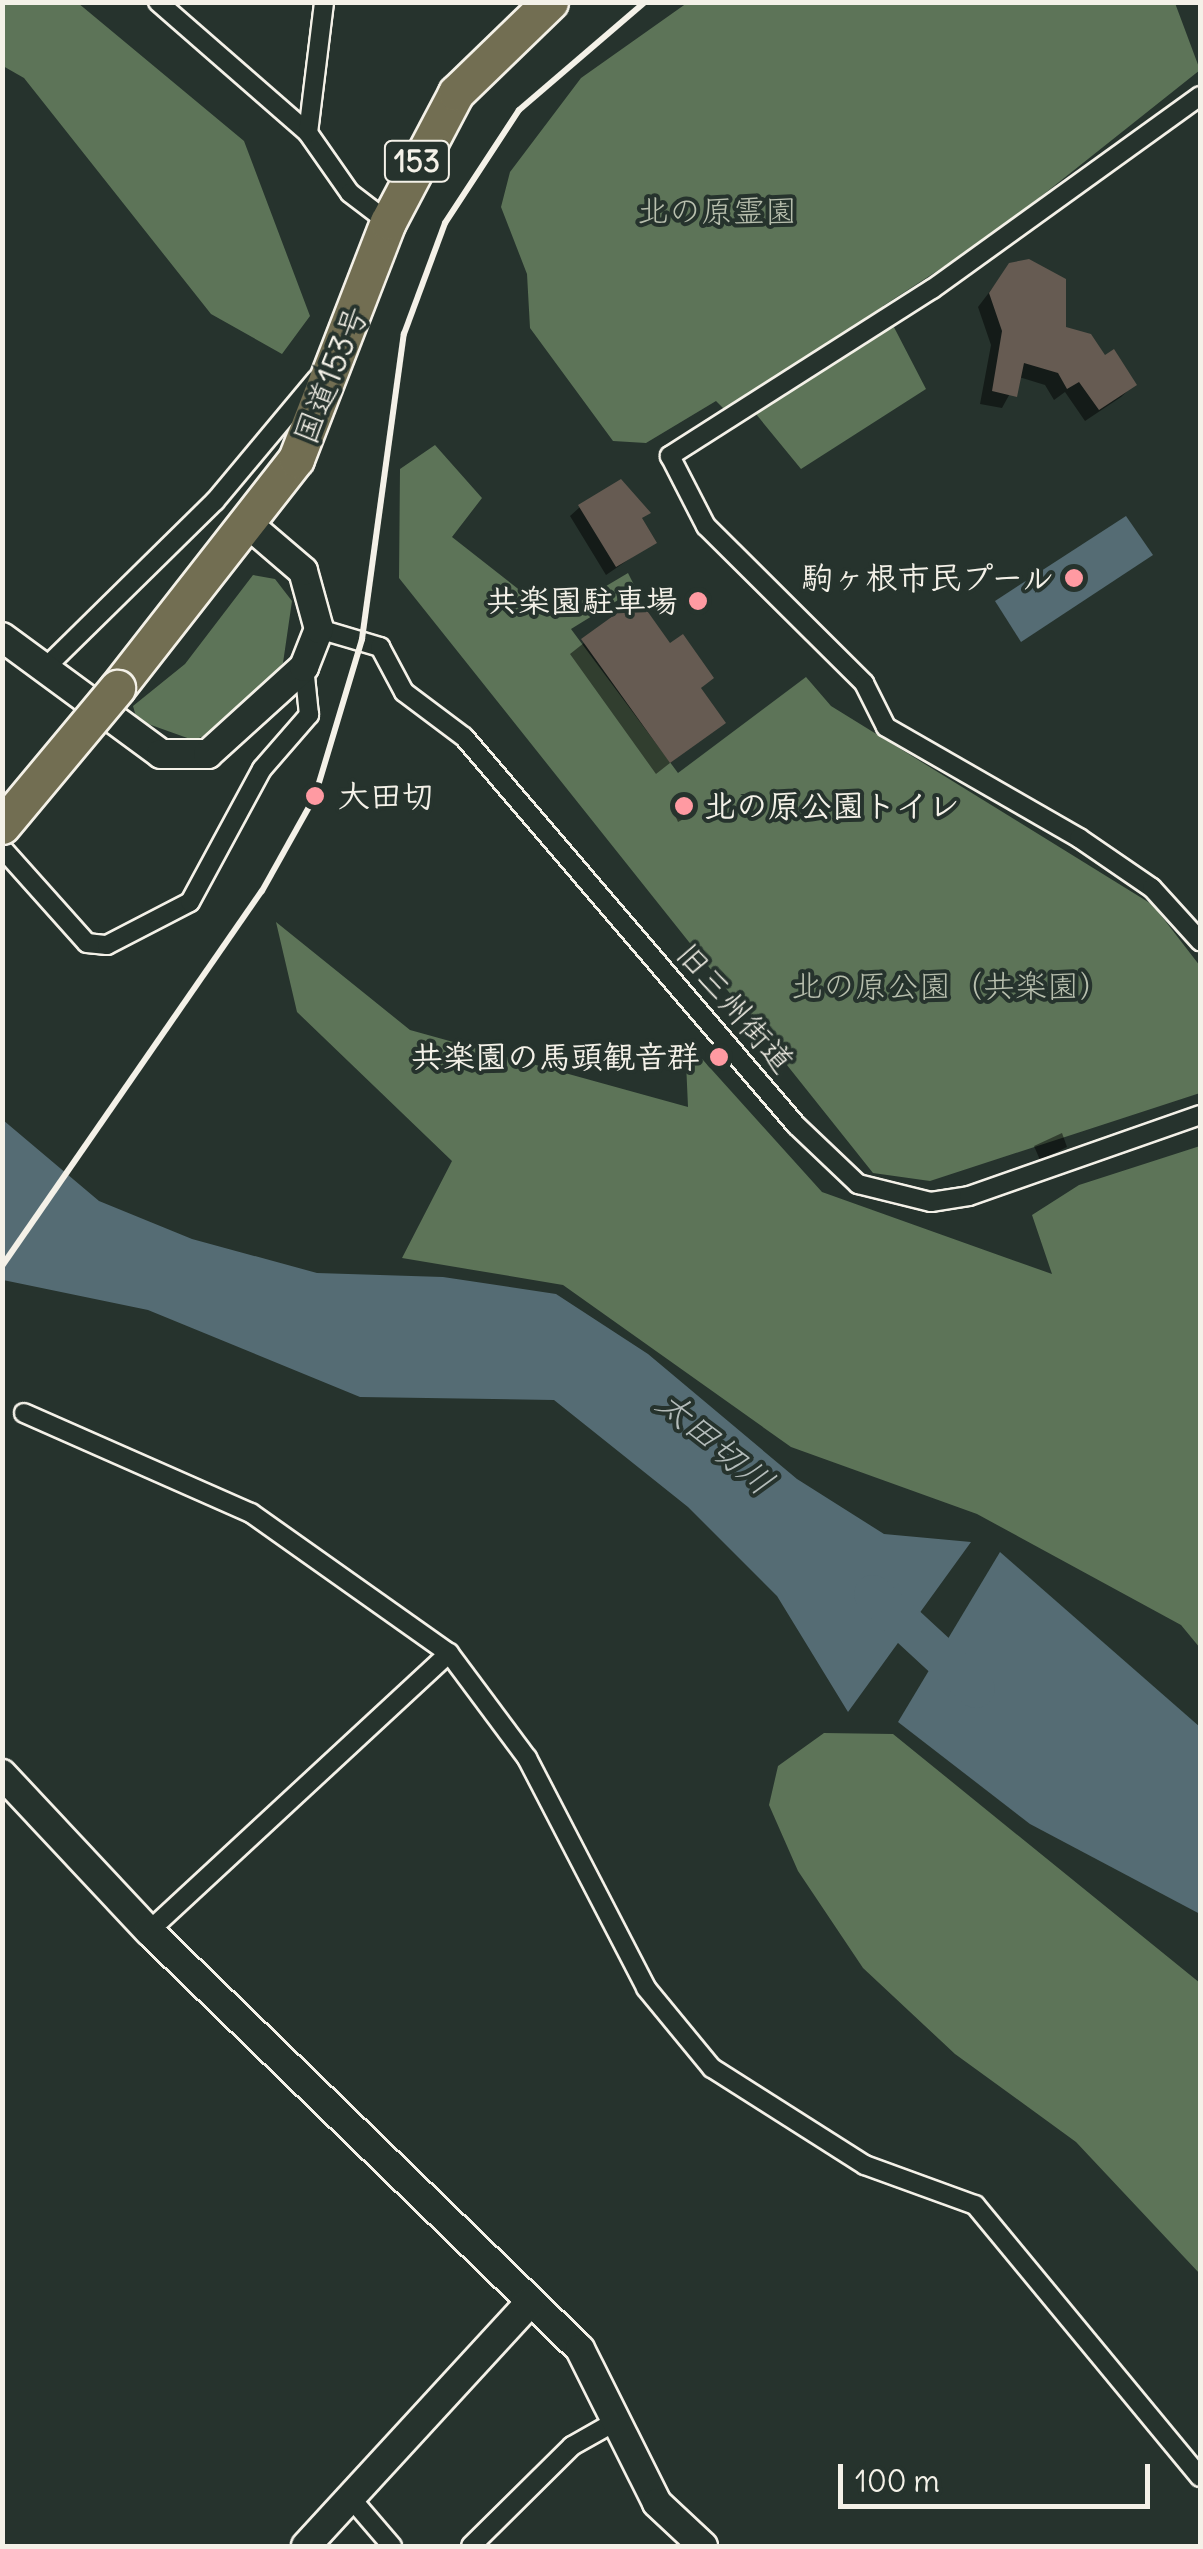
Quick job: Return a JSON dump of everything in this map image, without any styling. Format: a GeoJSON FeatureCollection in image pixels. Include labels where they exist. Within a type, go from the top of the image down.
{"type":"FeatureCollection","features":[{"type":"Feature","properties":{"kind":"highway","name":"国道153号"},"geometry":{"type":"LineString","coordinates":[[2,826],[117,688],[296,459],[343,355],[388,222],[456,93],[550,2]]}},
{"type":"Feature","properties":{"kind":"street"},"geometry":{"type":"LineString","coordinates":[[158,2],[308,133],[350,193],[388,222]]}},
{"type":"Feature","properties":{"kind":"street"},"geometry":{"type":"LineString","coordinates":[[308,133],[324,2]]}},
{"type":"Feature","properties":{"kind":"street"},"geometry":{"type":"LineString","coordinates":[[1200,96],[946,280],[670,456],[706,526],[864,683],[886,727],[1086,843],[1152,888],[1200,942]]}},
{"type":"Feature","properties":{"kind":"street"},"geometry":{"type":"LineString","coordinates":[[43,670],[215,501],[343,355]]}},
{"type":"Feature","properties":{"kind":"street"},"geometry":{"type":"LineString","coordinates":[[2,637],[126,734],[161,754],[187,756],[233,739],[304,667],[318,629],[302,570],[247,523]]}},
{"type":"Feature","properties":{"kind":"street","name":"旧三州街道"},"geometry":{"type":"LineString","coordinates":[[318,629],[380,647],[404,692],[464,737],[796,1125],[858,1184],[931,1202],[969,1196],[1200,1115]]}},
{"type":"Feature","properties":{"kind":"street"},"geometry":{"type":"LineString","coordinates":[[2,848],[87,943],[107,945],[190,902],[262,769],[309,715],[304,667]]}},
{"type":"Feature","properties":{"kind":"street"},"geometry":{"type":"LineString","coordinates":[[24,1413],[251,1513],[450,1653],[527,1758],[646,1988],[712,2068],[864,2165],[976,2205],[1200,2477]]}},
{"type":"Feature","properties":{"kind":"street"},"geometry":{"type":"LineString","coordinates":[[149,1930],[450,1653]]}},
{"type":"Feature","properties":{"kind":"street"},"geometry":{"type":"LineString","coordinates":[[2,1774],[149,1930],[580,2349],[610,2424],[658,2503],[702,2546]]}},
{"type":"Feature","properties":{"kind":"street"},"geometry":{"type":"LineString","coordinates":[[306,2546],[354,2503],[530,2302]]}},
{"type":"Feature","properties":{"kind":"street"},"geometry":{"type":"LineString","coordinates":[[471,2546],[572,2446],[610,2424]]}},
{"type":"Feature","properties":{"kind":"street"},"geometry":{"type":"LineString","coordinates":[[354,2503],[392,2546]]}},
{"type":"Feature","properties":{"kind":"green space"},"geometry":{"type":"Polygon","coordinates":[[[3,2],[78,3],[244,141],[310,316],[282,354],[211,314],[24,78],[3,66],[3,2]]]}},
{"type":"Feature","properties":{"kind":"green space","name":"北の原霊園"},"geometry":{"type":"Polygon","coordinates":[[[687,3],[1175,3],[1200,70],[991,236],[883,306],[926,389],[801,469],[742,397],[724,409],[716,401],[646,443],[613,441],[530,328],[527,274],[501,207],[510,172],[581,78],[687,3]]]}},
{"type":"Feature","properties":{"kind":"green space","name":"北の原公園（共楽園）"},"geometry":{"type":"Polygon","coordinates":[[[435,445],[482,498],[452,537],[554,617],[628,573],[636,589],[571,629],[678,773],[806,677],[831,706],[1153,905],[1200,966],[1200,1093],[930,1181],[873,1173],[399,578],[400,469],[435,445]]]}},
{"type":"Feature","properties":{"kind":"green space"},"geometry":{"type":"Polygon","coordinates":[[[253,575],[275,579],[292,601],[283,663],[219,731],[193,740],[137,720],[133,706],[185,664],[253,575]]]}},
{"type":"Feature","properties":{"kind":"green space"},"geometry":{"type":"Polygon","coordinates":[[[276,922],[410,1030],[688,1107],[685,1040],[822,1192],[1052,1274],[1032,1215],[1079,1185],[1200,1146],[1200,1648],[1181,1625],[977,1514],[791,1447],[563,1285],[402,1258],[452,1161],[297,1012],[276,922]]]}},
{"type":"Feature","properties":{"kind":"green space"},"geometry":{"type":"Polygon","coordinates":[[[824,1733],[893,1734],[1200,1983],[1200,2274],[1076,2142],[955,2054],[863,1968],[798,1871],[769,1805],[778,1766],[824,1733]]]}},
{"type":"Feature","properties":{"kind":"water","name":"駒ヶ根市民プール"},"geometry":{"type":"Polygon","coordinates":[[[1126,516],[1153,555],[1021,642],[995,601],[1126,516]]]}},
{"type":"Feature","properties":{"kind":"water","name":"太田切川"},"geometry":{"type":"Polygon","coordinates":[[[3,1120],[99,1201],[192,1239],[317,1273],[443,1277],[556,1294],[648,1354],[797,1479],[884,1534],[971,1542],[848,1712],[777,1596],[688,1507],[554,1400],[360,1397],[148,1310],[3,1280],[3,1120]]]}},
{"type":"Feature","properties":{"kind":"water"},"geometry":{"type":"Polygon","coordinates":[[[1000,1552],[1200,1727],[1200,1914],[1030,1824],[898,1722],[1000,1552]]]}},
{"type":"Feature","properties":{"kind":"building"},"geometry":{"type":"Polygon","coordinates":[[[1029,259],[1066,279],[1066,327],[1091,334],[1105,355],[1114,349],[1137,385],[1099,410],[1079,382],[1067,389],[1058,373],[1024,363],[1017,397],[992,391],[1002,331],[989,293],[1009,263],[1029,259]]]}},
{"type":"Feature","properties":{"kind":"building"},"geometry":{"type":"Polygon","coordinates":[[[621,479],[651,513],[642,518],[657,543],[616,567],[578,505],[621,479]]]}},
{"type":"Feature","properties":{"kind":"building"},"geometry":{"type":"Polygon","coordinates":[[[638,598],[670,643],[683,634],[714,678],[701,688],[726,723],[670,763],[581,639],[638,598]]]}},
{"type":"Feature","properties":{"kind":"waterway"},"geometry":{"type":"LineString","coordinates":[[873,1594],[976,1689]]}},
{"type":"Feature","properties":{"kind":"railway"},"geometry":{"type":"LineString","coordinates":[[2,1266],[262,891],[315,796],[362,639],[404,334],[445,223],[519,110],[645,2]]}},
{"type":"Feature","properties":{"kind":"place","name":"駒ヶ根市民プール"},"geometry":{"type":"Point","coordinates":[1074,578]}},
{"type":"Feature","properties":{"kind":"place","name":"共楽園駐車場"},"geometry":{"type":"Point","coordinates":[698,601]}},
{"type":"Feature","properties":{"kind":"place","name":"大田切"},"geometry":{"type":"Point","coordinates":[315,796]}},
{"type":"Feature","properties":{"kind":"place","name":"北の原公園トイレ"},"geometry":{"type":"Point","coordinates":[684,806]}},
{"type":"Feature","properties":{"kind":"place","name":"共楽園の馬頭観音群"},"geometry":{"type":"Point","coordinates":[719,1057]}}]}
